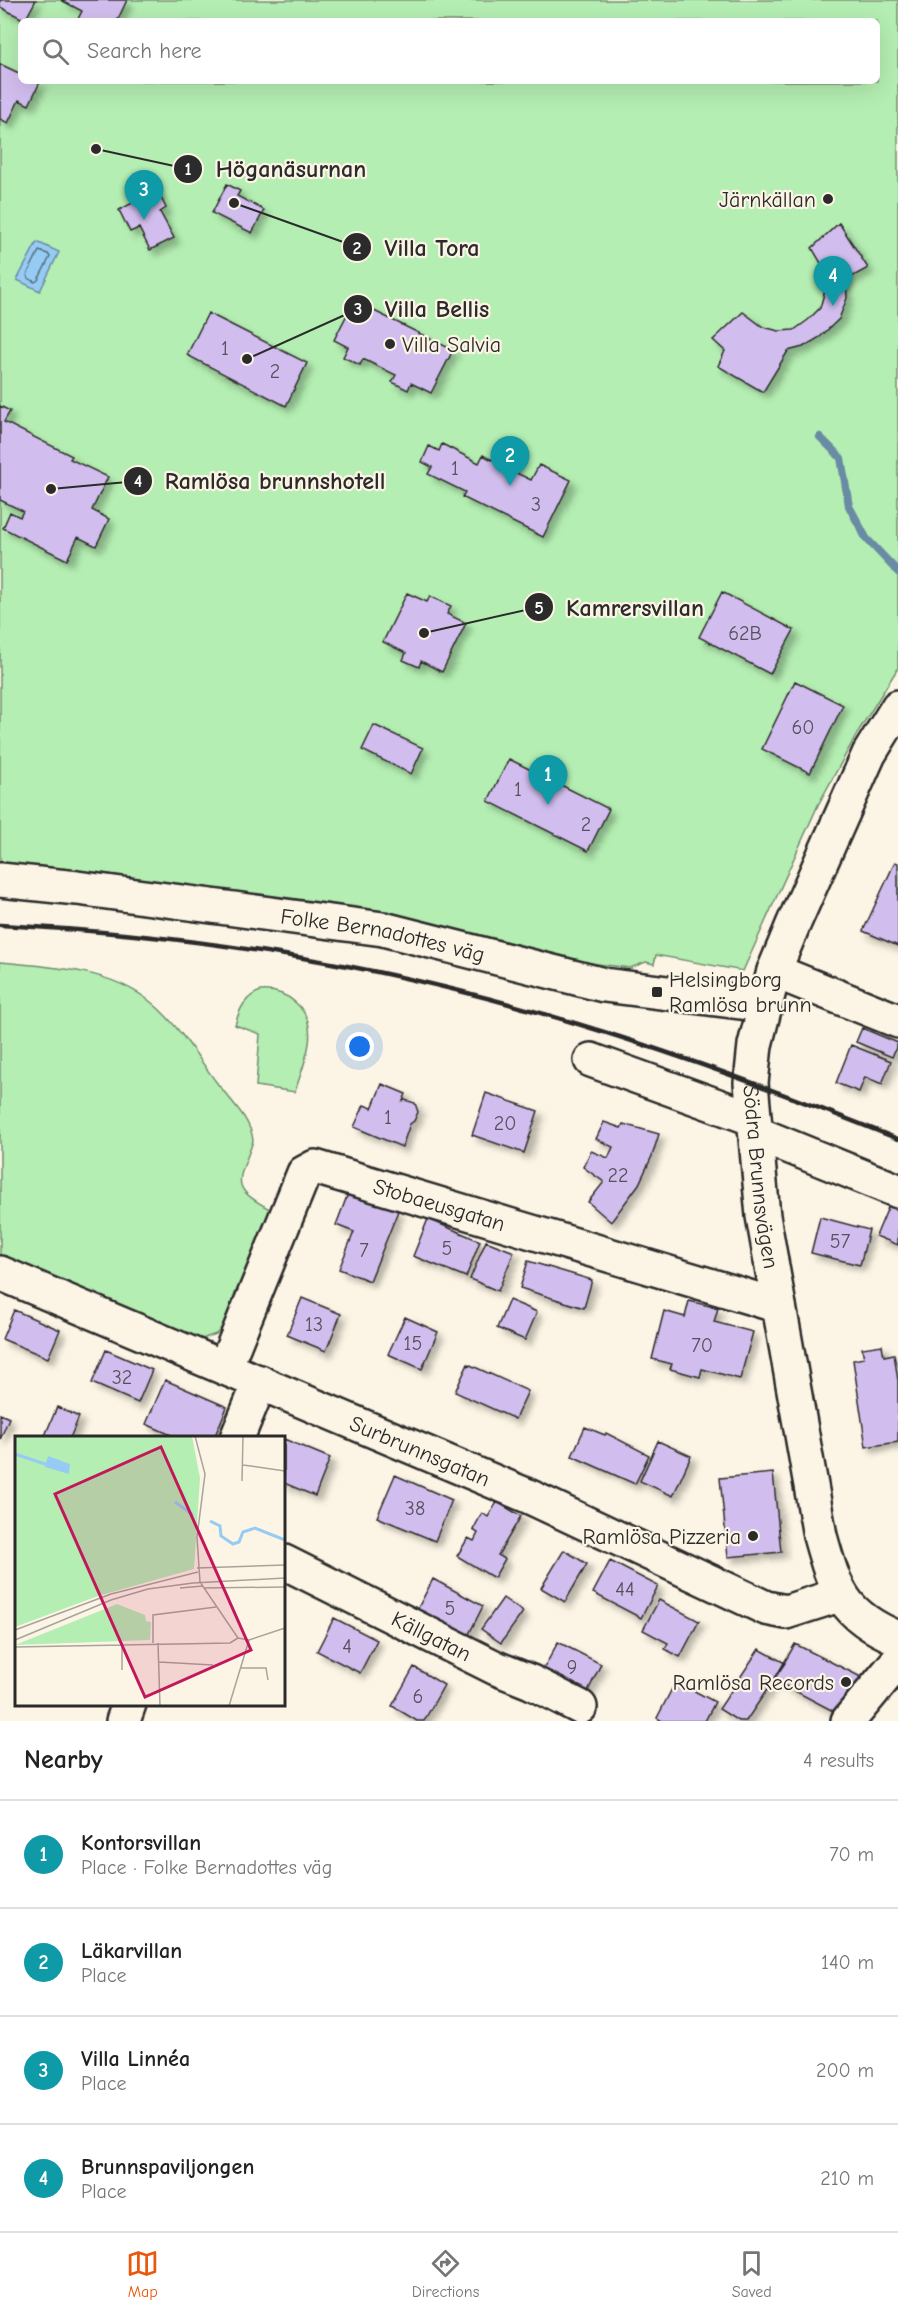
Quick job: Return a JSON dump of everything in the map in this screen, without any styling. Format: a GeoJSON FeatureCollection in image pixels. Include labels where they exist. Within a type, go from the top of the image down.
{"type":"FeatureCollection","features":[{"type":"Feature","properties":{"kind":"street","name":"Södra Brunnsvägen"},"geometry":{"type":"LineString","coordinates":[[898,707],[865,763],[774,971],[754,1045],[752,1073],[763,1216],[820,1536],[839,1595],[850,1608],[872,1626],[898,1638]]}},
{"type":"Feature","properties":{"kind":"street","name":"Folke Bernadottes väg"},"geometry":{"type":"LineString","coordinates":[[0,880],[77,888],[383,929],[603,985],[764,1005]]}},
{"type":"Feature","properties":{"kind":"street"},"geometry":{"type":"LineString","coordinates":[[774,971],[898,1021]]}},
{"type":"Feature","properties":{"kind":"street"},"geometry":{"type":"LineString","coordinates":[[591,1060],[755,1126],[898,1191]]}},
{"type":"Feature","properties":{"kind":"street","name":"Stobaeusgatan"},"geometry":{"type":"LineString","coordinates":[[225,1367],[304,1173],[315,1167],[779,1306]]}},
{"type":"Feature","properties":{"kind":"street","name":"Surbrunnsgatan"},"geometry":{"type":"LineString","coordinates":[[0,1273],[528,1496],[766,1608],[786,1612],[839,1595]]}},
{"type":"Feature","properties":{"kind":"street"},"geometry":{"type":"LineString","coordinates":[[237,1436],[260,1382]]}},
{"type":"Feature","properties":{"kind":"street","name":"Källgatan"},"geometry":{"type":"LineString","coordinates":[[285,1562],[496,1668],[531,1682],[580,1707]]}},
{"type":"Feature","properties":{"kind":"street"},"geometry":{"type":"LineString","coordinates":[[848,1721],[898,1661]]}},
{"type":"Feature","properties":{"kind":"street"},"geometry":{"type":"LineString","coordinates":[[123,1721],[128,1706]]}},
{"type":"Feature","properties":{"kind":"green space"},"geometry":{"type":"Polygon","coordinates":[[[0,0],[898,0],[898,668],[858,732],[818,805],[743,971],[656,955],[654,964],[646,962],[630,968],[558,959],[298,901],[100,873],[0,862],[0,0]]]}},
{"type":"Feature","properties":{"kind":"green space"},"geometry":{"type":"Polygon","coordinates":[[[0,962],[85,972],[125,986],[143,996],[176,1027],[249,1125],[253,1141],[240,1182],[243,1189],[258,1203],[273,1211],[222,1328],[216,1334],[199,1340],[0,1258],[0,962]]]}},
{"type":"Feature","properties":{"kind":"green space"},"geometry":{"type":"Polygon","coordinates":[[[276,992],[288,997],[304,1013],[308,1023],[309,1046],[295,1092],[256,1086],[260,1034],[235,1025],[243,1004],[255,993],[276,992]]]}},
{"type":"Feature","properties":{"kind":"water"},"geometry":{"type":"Polygon","coordinates":[[[37,242],[59,252],[40,291],[17,280],[37,242]]]}},
{"type":"Feature","properties":{"kind":"building"},"geometry":{"type":"Polygon","coordinates":[[[0,0],[36,0],[26,18],[21,18],[0,7],[0,0]]]}},
{"type":"Feature","properties":{"kind":"building"},"geometry":{"type":"Polygon","coordinates":[[[61,0],[127,0],[118,18],[78,18],[82,11],[61,0]]]}},
{"type":"Feature","properties":{"kind":"building"},"geometry":{"type":"Polygon","coordinates":[[[0,64],[18,73],[18,84],[39,84],[29,105],[19,100],[8,123],[0,119],[0,64]]]}},
{"type":"Feature","properties":{"kind":"building"},"geometry":{"type":"Polygon","coordinates":[[[227,184],[240,191],[237,196],[264,210],[252,233],[212,213],[227,184]]]}},
{"type":"Feature","properties":{"kind":"building"},"geometry":{"type":"Polygon","coordinates":[[[157,190],[166,208],[160,212],[174,238],[150,250],[139,228],[130,232],[119,210],[157,190]]]}},
{"type":"Feature","properties":{"kind":"building"},"geometry":{"type":"Polygon","coordinates":[[[839,223],[868,268],[846,280],[847,298],[839,319],[820,337],[803,347],[788,351],[763,392],[718,366],[725,351],[713,340],[743,312],[763,327],[779,331],[794,330],[820,308],[828,279],[812,248],[839,223]]]}},
{"type":"Feature","properties":{"kind":"building","name":"Villa Salvia"},"geometry":{"type":"Polygon","coordinates":[[[354,301],[453,350],[431,393],[411,383],[408,390],[392,382],[396,375],[363,359],[360,365],[343,357],[348,347],[334,340],[354,301]]]}},
{"type":"Feature","properties":{"kind":"building"},"geometry":{"type":"Polygon","coordinates":[[[208,313],[307,363],[286,406],[187,355],[208,313]]]}},
{"type":"Feature","properties":{"kind":"building"},"geometry":{"type":"Polygon","coordinates":[[[0,406],[10,411],[4,422],[72,456],[70,459],[108,477],[92,510],[109,519],[96,546],[78,537],[67,560],[3,528],[10,512],[20,517],[23,511],[0,500],[0,406]]]}},
{"type":"Feature","properties":{"kind":"building"},"geometry":{"type":"Polygon","coordinates":[[[442,444],[479,463],[483,455],[492,460],[495,454],[515,464],[512,471],[531,480],[539,465],[571,480],[543,537],[462,497],[465,492],[428,474],[432,467],[422,462],[429,446],[439,451],[442,444]]]}},
{"type":"Feature","properties":{"kind":"building"},"geometry":{"type":"Polygon","coordinates":[[[722,592],[794,630],[770,674],[699,637],[722,592]]]}},
{"type":"Feature","properties":{"kind":"building"},"geometry":{"type":"Polygon","coordinates":[[[407,593],[427,602],[430,596],[451,606],[447,614],[466,623],[442,672],[421,661],[419,667],[403,660],[406,653],[383,642],[407,593]]]}},
{"type":"Feature","properties":{"kind":"building"},"geometry":{"type":"Polygon","coordinates":[[[795,681],[843,705],[810,773],[762,749],[795,681]]]}},
{"type":"Feature","properties":{"kind":"building"},"geometry":{"type":"Polygon","coordinates":[[[374,725],[423,748],[411,774],[362,750],[374,725]]]}},
{"type":"Feature","properties":{"kind":"building"},"geometry":{"type":"Polygon","coordinates":[[[509,759],[609,809],[588,851],[488,801],[509,759]]]}},
{"type":"Feature","properties":{"kind":"building"},"geometry":{"type":"Polygon","coordinates":[[[895,862],[898,863],[898,946],[863,931],[895,862]]]}},
{"type":"Feature","properties":{"kind":"building"},"geometry":{"type":"Polygon","coordinates":[[[862,1028],[898,1043],[892,1057],[856,1042],[862,1028]]]}},
{"type":"Feature","properties":{"kind":"building"},"geometry":{"type":"Polygon","coordinates":[[[851,1045],[891,1061],[882,1084],[865,1077],[859,1092],[836,1083],[851,1045]]]}},
{"type":"Feature","properties":{"kind":"building"},"geometry":{"type":"Polygon","coordinates":[[[382,1084],[406,1094],[403,1101],[415,1103],[418,1112],[410,1124],[402,1147],[354,1127],[364,1105],[372,1108],[382,1084]]]}},
{"type":"Feature","properties":{"kind":"building"},"geometry":{"type":"Polygon","coordinates":[[[486,1093],[538,1111],[524,1153],[472,1135],[486,1093]]]}},
{"type":"Feature","properties":{"kind":"building"},"geometry":{"type":"Polygon","coordinates":[[[604,1122],[621,1128],[623,1124],[659,1134],[639,1184],[611,1222],[588,1202],[604,1182],[583,1167],[591,1151],[608,1158],[613,1147],[596,1139],[604,1122]]]}},
{"type":"Feature","properties":{"kind":"building"},"geometry":{"type":"Polygon","coordinates":[[[349,1191],[398,1211],[370,1281],[339,1269],[354,1232],[336,1225],[349,1191]]]}},
{"type":"Feature","properties":{"kind":"building"},"geometry":{"type":"Polygon","coordinates":[[[889,1205],[898,1209],[898,1245],[876,1236],[889,1205]]]}},
{"type":"Feature","properties":{"kind":"building"},"geometry":{"type":"Polygon","coordinates":[[[820,1217],[869,1230],[860,1265],[811,1253],[820,1217]]]}},
{"type":"Feature","properties":{"kind":"building"},"geometry":{"type":"Polygon","coordinates":[[[428,1219],[480,1241],[466,1277],[413,1256],[428,1219]]]}},
{"type":"Feature","properties":{"kind":"building"},"geometry":{"type":"Polygon","coordinates":[[[486,1241],[514,1252],[498,1291],[470,1279],[486,1241]]]}},
{"type":"Feature","properties":{"kind":"building"},"geometry":{"type":"Polygon","coordinates":[[[528,1261],[592,1280],[584,1308],[520,1288],[528,1261]]]}},
{"type":"Feature","properties":{"kind":"building"},"geometry":{"type":"Polygon","coordinates":[[[302,1298],[341,1314],[326,1351],[287,1335],[302,1298]]]}},
{"type":"Feature","properties":{"kind":"building"},"geometry":{"type":"Polygon","coordinates":[[[509,1300],[537,1312],[525,1340],[497,1328],[509,1300]]]}},
{"type":"Feature","properties":{"kind":"building"},"geometry":{"type":"Polygon","coordinates":[[[689,1301],[718,1308],[714,1322],[753,1332],[740,1379],[702,1369],[700,1377],[670,1369],[672,1364],[652,1359],[664,1311],[685,1317],[689,1301]]]}},
{"type":"Feature","properties":{"kind":"building"},"geometry":{"type":"Polygon","coordinates":[[[14,1310],[60,1330],[48,1358],[2,1339],[14,1310]]]}},
{"type":"Feature","properties":{"kind":"building"},"geometry":{"type":"Polygon","coordinates":[[[405,1317],[438,1332],[422,1369],[388,1354],[405,1317]]]}},
{"type":"Feature","properties":{"kind":"building"},"geometry":{"type":"Polygon","coordinates":[[[882,1345],[884,1356],[894,1354],[898,1381],[898,1442],[866,1447],[853,1360],[864,1358],[862,1348],[882,1345]]]}},
{"type":"Feature","properties":{"kind":"building"},"geometry":{"type":"Polygon","coordinates":[[[106,1350],[152,1370],[138,1403],[92,1383],[106,1350]]]}},
{"type":"Feature","properties":{"kind":"building"},"geometry":{"type":"Polygon","coordinates":[[[468,1364],[528,1391],[515,1419],[455,1392],[468,1364]]]}},
{"type":"Feature","properties":{"kind":"building"},"geometry":{"type":"Polygon","coordinates":[[[165,1380],[227,1407],[215,1436],[173,1436],[146,1424],[165,1380]]]}},
{"type":"Feature","properties":{"kind":"building"},"geometry":{"type":"Polygon","coordinates":[[[57,1407],[79,1417],[71,1436],[45,1436],[57,1407]]]}},
{"type":"Feature","properties":{"kind":"building"},"geometry":{"type":"Polygon","coordinates":[[[0,1414],[9,1418],[0,1440],[0,1414]]]}},
{"type":"Feature","properties":{"kind":"building"},"geometry":{"type":"Polygon","coordinates":[[[585,1427],[605,1435],[606,1433],[649,1455],[635,1484],[572,1456],[585,1427]]]}},
{"type":"Feature","properties":{"kind":"building"},"geometry":{"type":"Polygon","coordinates":[[[285,1439],[330,1458],[315,1496],[285,1483],[285,1439]]]}},
{"type":"Feature","properties":{"kind":"building"},"geometry":{"type":"Polygon","coordinates":[[[658,1441],[691,1456],[673,1496],[640,1481],[658,1441]]]}},
{"type":"Feature","properties":{"kind":"building"},"geometry":{"type":"Polygon","coordinates":[[[773,1473],[781,1552],[728,1557],[720,1478],[773,1473]]]}},
{"type":"Feature","properties":{"kind":"building"},"geometry":{"type":"Polygon","coordinates":[[[395,1475],[452,1500],[435,1541],[377,1517],[395,1475]]]}},
{"type":"Feature","properties":{"kind":"building"},"geometry":{"type":"Polygon","coordinates":[[[497,1502],[521,1516],[498,1555],[505,1559],[494,1578],[457,1556],[468,1538],[474,1541],[478,1533],[473,1530],[482,1513],[488,1517],[497,1502]]]}},
{"type":"Feature","properties":{"kind":"building"},"geometry":{"type":"Polygon","coordinates":[[[564,1550],[587,1564],[565,1602],[541,1588],[564,1550]]]}},
{"type":"Feature","properties":{"kind":"building"},"geometry":{"type":"Polygon","coordinates":[[[610,1561],[658,1586],[641,1618],[593,1593],[610,1561]]]}},
{"type":"Feature","properties":{"kind":"building"},"geometry":{"type":"Polygon","coordinates":[[[433,1579],[483,1606],[468,1636],[417,1610],[433,1579]]]}},
{"type":"Feature","properties":{"kind":"building"},"geometry":{"type":"Polygon","coordinates":[[[503,1598],[523,1612],[501,1643],[481,1629],[503,1598]]]}},
{"type":"Feature","properties":{"kind":"building"},"geometry":{"type":"Polygon","coordinates":[[[659,1600],[699,1621],[680,1657],[665,1649],[668,1643],[643,1630],[659,1600]]]}},
{"type":"Feature","properties":{"kind":"building"},"geometry":{"type":"Polygon","coordinates":[[[334,1618],[377,1640],[360,1673],[317,1651],[334,1618]]]}},
{"type":"Feature","properties":{"kind":"building"},"geometry":{"type":"Polygon","coordinates":[[[558,1642],[601,1664],[587,1693],[543,1670],[558,1642]]]}},
{"type":"Feature","properties":{"kind":"building"},"geometry":{"type":"Polygon","coordinates":[[[795,1644],[859,1676],[859,1684],[835,1712],[774,1680],[795,1644]]]}},
{"type":"Feature","properties":{"kind":"building"},"geometry":{"type":"Polygon","coordinates":[[[759,1649],[785,1663],[746,1721],[738,1721],[719,1709],[759,1649]]]}},
{"type":"Feature","properties":{"kind":"building"},"geometry":{"type":"Polygon","coordinates":[[[414,1667],[444,1685],[424,1721],[417,1721],[392,1706],[414,1667]]]}},
{"type":"Feature","properties":{"kind":"building"},"geometry":{"type":"Polygon","coordinates":[[[676,1681],[715,1702],[705,1721],[662,1721],[657,1718],[676,1681]]]}},
{"type":"Feature","properties":{"kind":"waterway"},"geometry":{"type":"LineString","coordinates":[[820,437],[841,458],[849,506],[866,538],[898,572]]}},
{"type":"Feature","properties":{"kind":"railway"},"geometry":{"type":"LineString","coordinates":[[0,925],[111,933],[223,946],[374,971],[451,989],[527,1009],[677,1056],[898,1139]]}},
{"type":"Feature","properties":{"kind":"place","name":"Höganäsurnan"},"geometry":{"type":"Point","coordinates":[96,149]}},
{"type":"Feature","properties":{"kind":"place","name":"Järnkällan"},"geometry":{"type":"Point","coordinates":[828,199]}},
{"type":"Feature","properties":{"kind":"place","name":"Villa Tora"},"geometry":{"type":"Point","coordinates":[234,203]}},
{"type":"Feature","properties":{"kind":"place","name":"Villa Linnéa"},"geometry":{"type":"Point","coordinates":[144,220]}},
{"type":"Feature","properties":{"kind":"place","name":"Brunnspaviljongen"},"geometry":{"type":"Point","coordinates":[833,306]}},
{"type":"Feature","properties":{"kind":"place","name":"Villa Salvia"},"geometry":{"type":"Point","coordinates":[390,344]}},
{"type":"Feature","properties":{"kind":"place","name":"Villa Bellis"},"geometry":{"type":"Point","coordinates":[247,359]}},
{"type":"Feature","properties":{"kind":"place","name":"Läkarvillan"},"geometry":{"type":"Point","coordinates":[510,486]}},
{"type":"Feature","properties":{"kind":"place","name":"Ramlösa brunnshotell"},"geometry":{"type":"Point","coordinates":[51,489]}},
{"type":"Feature","properties":{"kind":"place","name":"Kamrersvillan"},"geometry":{"type":"Point","coordinates":[424,633]}},
{"type":"Feature","properties":{"kind":"place","name":"Kontorsvillan"},"geometry":{"type":"Point","coordinates":[548,805]}},
{"type":"Feature","properties":{"kind":"place","name":"Helsingborg Ramlösa brunn"},"geometry":{"type":"Point","coordinates":[657,992]}},
{"type":"Feature","properties":{"kind":"place","name":"Ramlösa Pizzeria"},"geometry":{"type":"Point","coordinates":[753,1536]}},
{"type":"Feature","properties":{"kind":"place","name":"Ramlösa Records"},"geometry":{"type":"Point","coordinates":[846,1682]}}]}
